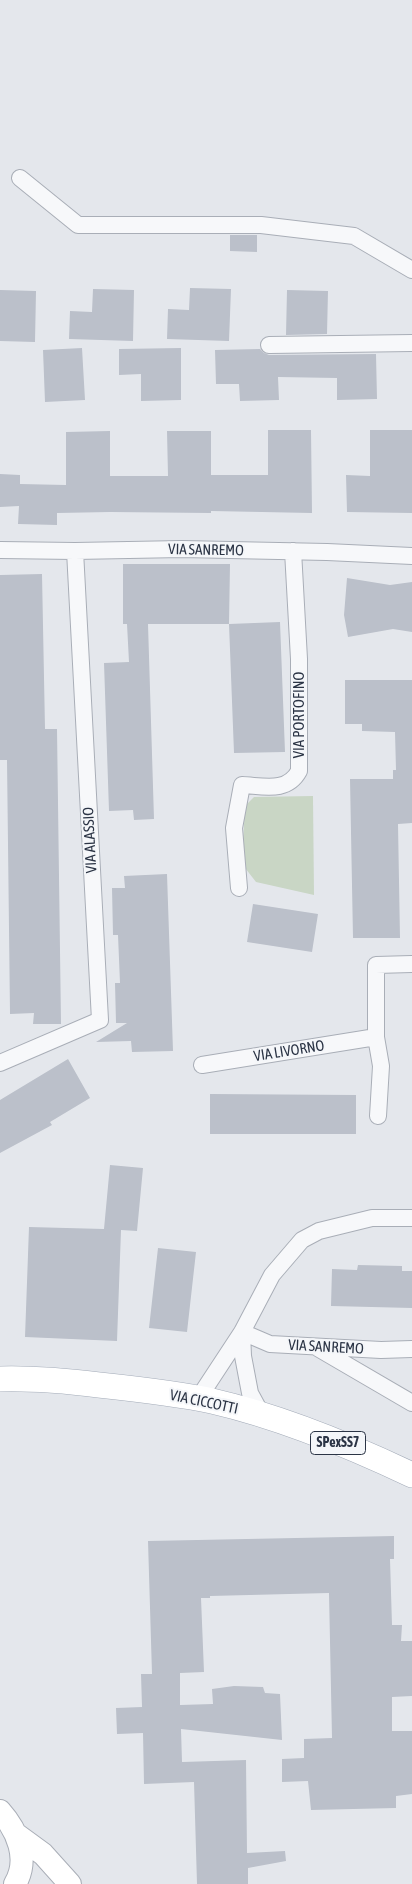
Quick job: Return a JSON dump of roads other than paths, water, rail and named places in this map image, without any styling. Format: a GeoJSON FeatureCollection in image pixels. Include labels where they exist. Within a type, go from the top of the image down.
{"type":"FeatureCollection","features":[{"type":"Feature","properties":{"kind":"main road","name":"VIA CICCOTTI"},"geometry":{"type":"LineString","coordinates":[[0,1379],[30,1378],[145,1390],[212,1401],[262,1415]]}},
{"type":"Feature","properties":{"kind":"main road","name":"SPexSS7"},"geometry":{"type":"LineString","coordinates":[[262,1415],[372,1456],[412,1475]]}},
{"type":"Feature","properties":{"kind":"main road"},"geometry":{"type":"LineString","coordinates":[[6,1819],[22,1859],[15,1884]]}},
{"type":"Feature","properties":{"kind":"main road"},"geometry":{"type":"LineString","coordinates":[[6,1819],[44,1854],[70,1884]]}},
{"type":"Feature","properties":{"kind":"street"},"geometry":{"type":"LineString","coordinates":[[20,178],[78,225],[261,225],[354,236],[412,270]]}},
{"type":"Feature","properties":{"kind":"street"},"geometry":{"type":"LineString","coordinates":[[269,345],[412,343]]}},
{"type":"Feature","properties":{"kind":"street","name":"VIA SANREMO"},"geometry":{"type":"LineString","coordinates":[[0,550],[182,549],[412,556]]}},
{"type":"Feature","properties":{"kind":"street","name":"VIA ALASSIO"},"geometry":{"type":"LineString","coordinates":[[0,1064],[100,1020],[75,551]]}},
{"type":"Feature","properties":{"kind":"street","name":"VIA PORTOFINO"},"geometry":{"type":"LineString","coordinates":[[239,888],[234,828],[242,785],[281,786],[294,779],[299,771],[299,659],[293,551]]}},
{"type":"Feature","properties":{"kind":"street"},"geometry":{"type":"LineString","coordinates":[[378,1116],[381,1066],[376,1037],[376,965],[412,964]]}},
{"type":"Feature","properties":{"kind":"street","name":"VIA LIVORNO"},"geometry":{"type":"LineString","coordinates":[[202,1065],[376,1037]]}},
{"type":"Feature","properties":{"kind":"street"},"geometry":{"type":"LineString","coordinates":[[198,1399],[242,1332],[272,1275],[302,1240],[320,1231],[372,1218],[412,1218]]}},
{"type":"Feature","properties":{"kind":"street"},"geometry":{"type":"LineString","coordinates":[[242,1332],[243,1356],[250,1393],[262,1415]]}},
{"type":"Feature","properties":{"kind":"street","name":"VIA SANREMO"},"geometry":{"type":"LineString","coordinates":[[242,1332],[270,1344],[381,1350],[412,1349]]}},
{"type":"Feature","properties":{"kind":"street"},"geometry":{"type":"LineString","coordinates":[[314,1346],[412,1403]]}}]}
